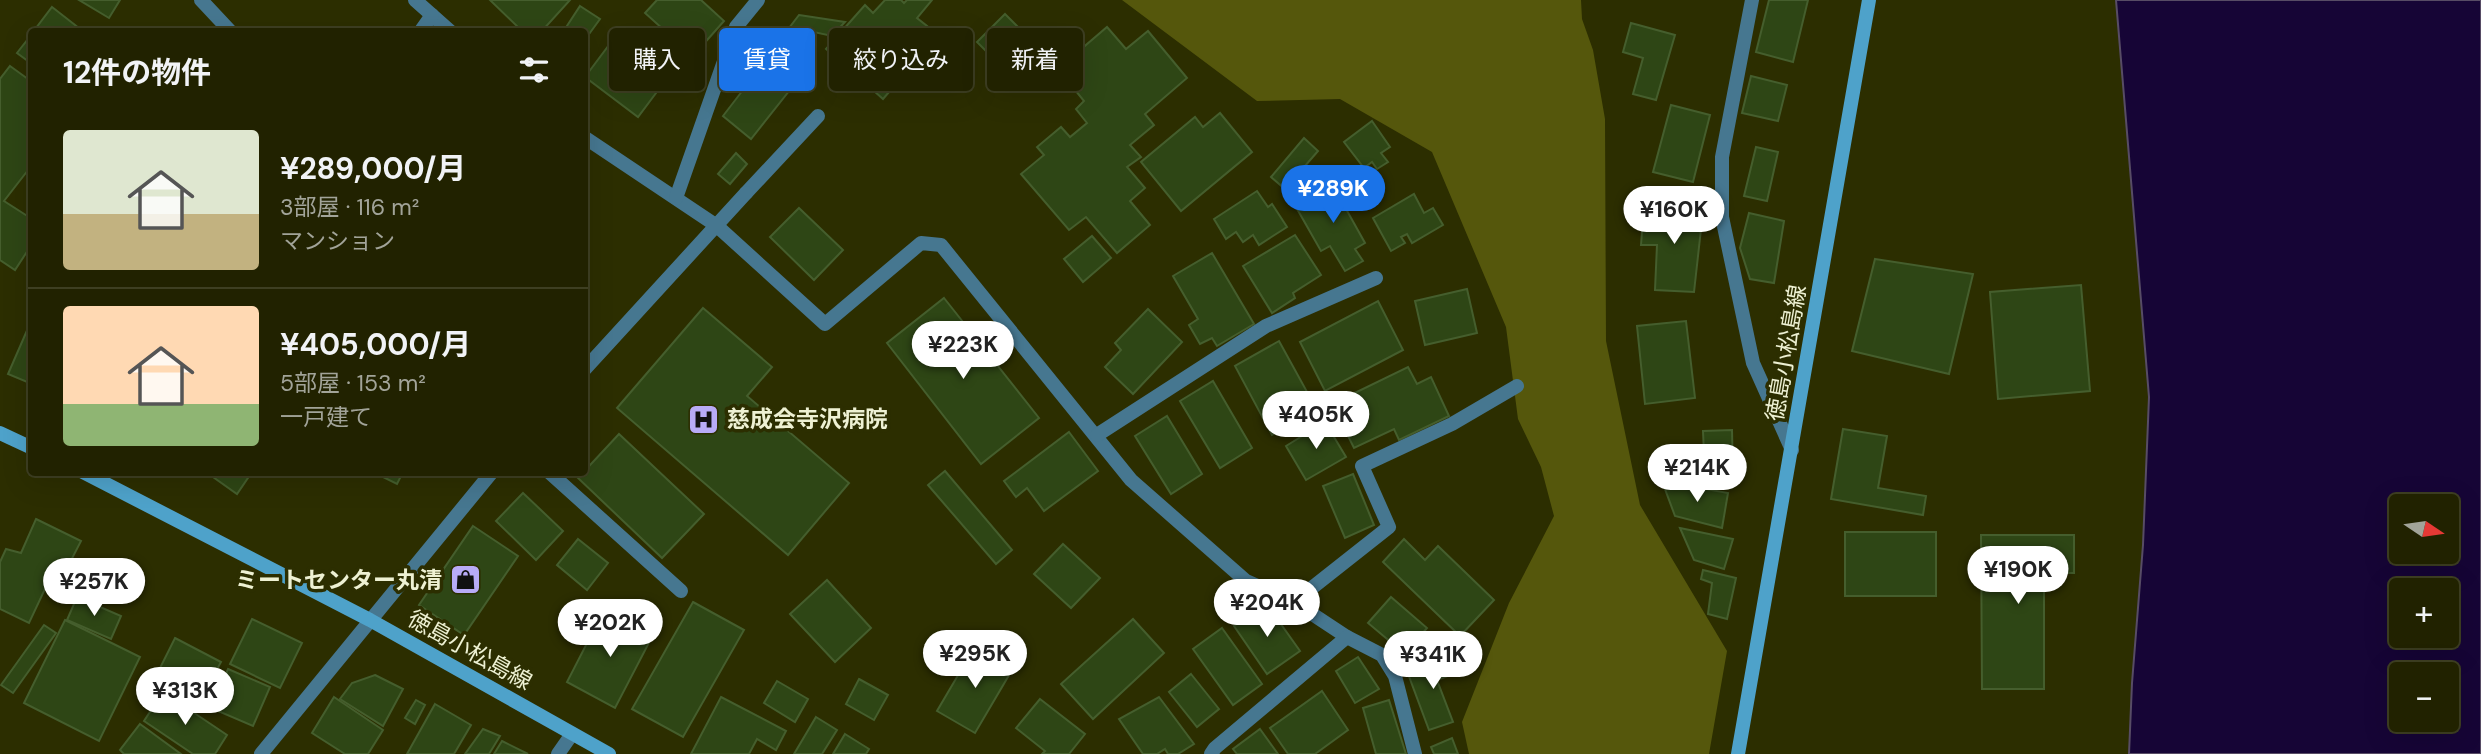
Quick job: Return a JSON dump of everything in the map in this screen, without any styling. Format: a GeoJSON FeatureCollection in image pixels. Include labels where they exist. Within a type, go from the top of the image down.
{"type":"FeatureCollection","features":[{"type":"Feature","properties":{"kind":"main road","name":"徳島小松島線"},"geometry":{"type":"LineString","coordinates":[[1738,754],[1869,0]]}},
{"type":"Feature","properties":{"kind":"main road"},"geometry":{"type":"LineString","coordinates":[[0,433],[28,446]]}},
{"type":"Feature","properties":{"kind":"main road","name":"徳島小松島線"},"geometry":{"type":"LineString","coordinates":[[91,476],[370,621],[609,754]]}},
{"type":"Feature","properties":{"kind":"street"},"geometry":{"type":"LineString","coordinates":[[201,0],[227,28]]}},
{"type":"Feature","properties":{"kind":"street"},"geometry":{"type":"LineString","coordinates":[[415,0],[447,28]]}},
{"type":"Feature","properties":{"kind":"street"},"geometry":{"type":"LineString","coordinates":[[676,198],[736,27],[758,0]]}},
{"type":"Feature","properties":{"kind":"street"},"geometry":{"type":"LineString","coordinates":[[1747,1],[1722,157],[1722,217],[1753,363],[1792,450]]}},
{"type":"Feature","properties":{"kind":"street"},"geometry":{"type":"LineString","coordinates":[[423,28],[432,15]]}},
{"type":"Feature","properties":{"kind":"street"},"geometry":{"type":"LineString","coordinates":[[588,366],[818,116]]}},
{"type":"Feature","properties":{"kind":"street"},"geometry":{"type":"LineString","coordinates":[[588,140],[717,226],[825,324],[920,243],[941,245],[1097,435],[1131,481],[1246,581],[1294,602],[1347,638],[1382,655],[1395,676],[1415,754]]}},
{"type":"Feature","properties":{"kind":"street"},"geometry":{"type":"LineString","coordinates":[[1097,435],[1266,326],[1376,278]]}},
{"type":"Feature","properties":{"kind":"street"},"geometry":{"type":"LineString","coordinates":[[1294,602],[1389,527],[1362,466],[1452,424],[1517,386]]}},
{"type":"Feature","properties":{"kind":"street"},"geometry":{"type":"LineString","coordinates":[[261,754],[489,476]]}},
{"type":"Feature","properties":{"kind":"street"},"geometry":{"type":"LineString","coordinates":[[553,476],[681,592]]}},
{"type":"Feature","properties":{"kind":"street"},"geometry":{"type":"LineString","coordinates":[[1210,754],[1347,638]]}},
{"type":"Feature","properties":{"kind":"street"},"geometry":{"type":"LineString","coordinates":[[558,754],[572,734]]}},
{"type":"Feature","properties":{"kind":"shaded area"},"geometry":{"type":"Polygon","coordinates":[[[1122,0],[1581,0],[1582,19],[1593,50],[1605,119],[1606,341],[1640,505],[1727,651],[1709,754],[1469,754],[1462,722],[1509,603],[1554,516],[1541,467],[1518,419],[1506,327],[1432,152],[1340,99],[1257,101],[1122,0]]]}},
{"type":"Feature","properties":{"kind":"shaded area"},"geometry":{"type":"Polygon","coordinates":[[[2116,0],[2481,0],[2481,754],[2129,754],[2143,545],[2149,397],[2116,0]]]}},
{"type":"Feature","properties":{"kind":"building"},"geometry":{"type":"Polygon","coordinates":[[[79,0],[120,0],[109,18],[79,0]]]}},
{"type":"Feature","properties":{"kind":"building"},"geometry":{"type":"Polygon","coordinates":[[[490,0],[570,0],[545,28],[519,28],[490,0]]]}},
{"type":"Feature","properties":{"kind":"building"},"geometry":{"type":"Polygon","coordinates":[[[657,0],[701,0],[724,21],[705,42],[705,28],[662,28],[645,13],[657,0]]]}},
{"type":"Feature","properties":{"kind":"building"},"geometry":{"type":"Polygon","coordinates":[[[885,0],[901,0],[904,3],[907,0],[932,0],[917,18],[927,26],[925,28],[845,28],[865,5],[873,13],[885,0]]]}},
{"type":"Feature","properties":{"kind":"building"},"geometry":{"type":"Polygon","coordinates":[[[1769,0],[1808,0],[1793,62],[1756,52],[1769,0]]]}},
{"type":"Feature","properties":{"kind":"building"},"geometry":{"type":"Polygon","coordinates":[[[580,6],[600,19],[588,36],[588,28],[566,28],[580,6]]]}},
{"type":"Feature","properties":{"kind":"building"},"geometry":{"type":"Polygon","coordinates":[[[52,7],[79,28],[36,28],[52,7]]]}},
{"type":"Feature","properties":{"kind":"building"},"geometry":{"type":"Polygon","coordinates":[[[1005,14],[1019,28],[991,28],[1005,14]]]}},
{"type":"Feature","properties":{"kind":"building"},"geometry":{"type":"Polygon","coordinates":[[[799,15],[845,22],[839,28],[829,28],[829,35],[815,32],[815,28],[789,28],[799,15]]]}},
{"type":"Feature","properties":{"kind":"building"},"geometry":{"type":"Polygon","coordinates":[[[1631,23],[1675,35],[1656,100],[1633,94],[1643,58],[1623,52],[1631,23]]]}},
{"type":"Feature","properties":{"kind":"building"},"geometry":{"type":"Polygon","coordinates":[[[1107,27],[1126,49],[1148,31],[1187,78],[1145,114],[1154,125],[1130,145],[1141,157],[1127,167],[1145,188],[1130,201],[1150,225],[1117,253],[1086,217],[1069,230],[1021,174],[1044,155],[1037,147],[1061,127],[1070,137],[1087,123],[1076,109],[1084,101],[1076,91],[1083,91],[1083,48],[1107,27]]]}},
{"type":"Feature","properties":{"kind":"building"},"geometry":{"type":"Polygon","coordinates":[[[987,32],[987,52],[977,42],[987,32]]]}},
{"type":"Feature","properties":{"kind":"building"},"geometry":{"type":"Polygon","coordinates":[[[28,39],[28,61],[17,53],[28,39]]]}},
{"type":"Feature","properties":{"kind":"building"},"geometry":{"type":"Polygon","coordinates":[[[609,45],[609,91],[658,91],[638,117],[588,79],[588,73],[609,45]]]}},
{"type":"Feature","properties":{"kind":"building"},"geometry":{"type":"Polygon","coordinates":[[[10,66],[28,79],[28,170],[4,201],[28,216],[28,250],[15,270],[0,260],[0,79],[10,66]]]}},
{"type":"Feature","properties":{"kind":"building"},"geometry":{"type":"Polygon","coordinates":[[[1751,76],[1787,85],[1778,121],[1742,113],[1751,76]]]}},
{"type":"Feature","properties":{"kind":"building"},"geometry":{"type":"Polygon","coordinates":[[[742,91],[789,91],[751,139],[723,116],[742,91]]]}},
{"type":"Feature","properties":{"kind":"building"},"geometry":{"type":"Polygon","coordinates":[[[874,91],[890,91],[883,99],[874,91]]]}},
{"type":"Feature","properties":{"kind":"building"},"geometry":{"type":"Polygon","coordinates":[[[1671,105],[1710,115],[1693,182],[1653,172],[1671,105]]]}},
{"type":"Feature","properties":{"kind":"building"},"geometry":{"type":"Polygon","coordinates":[[[1220,113],[1252,152],[1181,211],[1141,162],[1195,117],[1203,127],[1220,113]]]}},
{"type":"Feature","properties":{"kind":"building"},"geometry":{"type":"Polygon","coordinates":[[[1372,121],[1390,147],[1381,153],[1388,162],[1377,169],[1372,162],[1364,168],[1344,142],[1372,121]]]}},
{"type":"Feature","properties":{"kind":"building"},"geometry":{"type":"Polygon","coordinates":[[[1304,138],[1318,151],[1285,189],[1271,177],[1304,138]]]}},
{"type":"Feature","properties":{"kind":"building"},"geometry":{"type":"Polygon","coordinates":[[[1756,147],[1778,152],[1767,201],[1744,196],[1756,147]]]}},
{"type":"Feature","properties":{"kind":"building"},"geometry":{"type":"Polygon","coordinates":[[[736,153],[747,164],[730,184],[718,174],[736,153]]]}},
{"type":"Feature","properties":{"kind":"building"},"geometry":{"type":"Polygon","coordinates":[[[1341,181],[1349,196],[1341,200],[1365,243],[1355,249],[1363,261],[1345,271],[1330,246],[1321,251],[1296,207],[1341,181]]]}},
{"type":"Feature","properties":{"kind":"building"},"geometry":{"type":"Polygon","coordinates":[[[1257,191],[1268,207],[1272,204],[1287,227],[1259,245],[1253,235],[1243,242],[1236,232],[1226,239],[1214,219],[1257,191]]]}},
{"type":"Feature","properties":{"kind":"building"},"geometry":{"type":"Polygon","coordinates":[[[1414,194],[1424,213],[1433,208],[1443,225],[1412,243],[1407,234],[1401,237],[1405,243],[1391,251],[1373,218],[1414,194]]]}},
{"type":"Feature","properties":{"kind":"building"},"geometry":{"type":"Polygon","coordinates":[[[1644,207],[1703,211],[1694,292],[1655,290],[1657,245],[1641,245],[1644,207]]]}},
{"type":"Feature","properties":{"kind":"building"},"geometry":{"type":"Polygon","coordinates":[[[799,208],[843,250],[814,280],[770,237],[799,208]]]}},
{"type":"Feature","properties":{"kind":"building"},"geometry":{"type":"Polygon","coordinates":[[[1749,213],[1784,221],[1774,283],[1750,279],[1740,248],[1749,213]]]}},
{"type":"Feature","properties":{"kind":"building"},"geometry":{"type":"Polygon","coordinates":[[[1295,235],[1321,275],[1293,293],[1295,298],[1272,313],[1243,266],[1295,235]]]}},
{"type":"Feature","properties":{"kind":"building"},"geometry":{"type":"Polygon","coordinates":[[[1092,236],[1111,258],[1083,282],[1064,259],[1092,236]]]}},
{"type":"Feature","properties":{"kind":"building"},"geometry":{"type":"Polygon","coordinates":[[[1212,253],[1254,324],[1217,346],[1212,338],[1200,344],[1189,325],[1198,319],[1173,276],[1212,253]]]}},
{"type":"Feature","properties":{"kind":"building"},"geometry":{"type":"Polygon","coordinates":[[[1875,259],[1973,274],[1949,374],[1852,351],[1875,259]]]}},
{"type":"Feature","properties":{"kind":"building"},"geometry":{"type":"Polygon","coordinates":[[[2081,285],[2090,391],[1998,399],[1990,292],[2081,285]]]}},
{"type":"Feature","properties":{"kind":"building"},"geometry":{"type":"Polygon","coordinates":[[[1467,289],[1477,333],[1425,345],[1415,301],[1467,289]]]}},
{"type":"Feature","properties":{"kind":"building"},"geometry":{"type":"Polygon","coordinates":[[[944,298],[1039,418],[981,464],[887,343],[944,298]]]}},
{"type":"Feature","properties":{"kind":"building"},"geometry":{"type":"Polygon","coordinates":[[[1378,301],[1403,350],[1325,391],[1300,342],[1378,301]]]}},
{"type":"Feature","properties":{"kind":"building"},"geometry":{"type":"Polygon","coordinates":[[[703,308],[772,367],[747,396],[849,483],[788,555],[617,408],[703,308]]]}},
{"type":"Feature","properties":{"kind":"building"},"geometry":{"type":"Polygon","coordinates":[[[1148,309],[1182,342],[1133,394],[1105,367],[1121,350],[1115,343],[1148,309]]]}},
{"type":"Feature","properties":{"kind":"building"},"geometry":{"type":"Polygon","coordinates":[[[1686,321],[1695,398],[1645,404],[1637,326],[1686,321]]]}},
{"type":"Feature","properties":{"kind":"building"},"geometry":{"type":"Polygon","coordinates":[[[28,328],[28,382],[8,374],[28,328]]]}},
{"type":"Feature","properties":{"kind":"building"},"geometry":{"type":"Polygon","coordinates":[[[1279,341],[1317,410],[1272,435],[1235,366],[1279,341]]]}},
{"type":"Feature","properties":{"kind":"building"},"geometry":{"type":"Polygon","coordinates":[[[1408,367],[1417,384],[1431,377],[1449,416],[1399,440],[1394,429],[1354,448],[1332,404],[1408,367]]]}},
{"type":"Feature","properties":{"kind":"building"},"geometry":{"type":"Polygon","coordinates":[[[1213,381],[1252,448],[1220,468],[1180,401],[1213,381]]]}},
{"type":"Feature","properties":{"kind":"building"},"geometry":{"type":"Polygon","coordinates":[[[1167,416],[1202,474],[1171,494],[1135,436],[1167,416]]]}},
{"type":"Feature","properties":{"kind":"building"},"geometry":{"type":"Polygon","coordinates":[[[1325,422],[1346,457],[1306,480],[1286,446],[1325,422]]]}},
{"type":"Feature","properties":{"kind":"building"},"geometry":{"type":"Polygon","coordinates":[[[1843,429],[1887,436],[1878,488],[1926,496],[1923,515],[1831,499],[1843,429]]]}},
{"type":"Feature","properties":{"kind":"building"},"geometry":{"type":"Polygon","coordinates":[[[1732,430],[1733,474],[1671,477],[1670,456],[1704,454],[1703,431],[1732,430]]]}},
{"type":"Feature","properties":{"kind":"building"},"geometry":{"type":"Polygon","coordinates":[[[1069,432],[1098,471],[1044,511],[1027,488],[1016,497],[1004,481],[1069,432]]]}},
{"type":"Feature","properties":{"kind":"building"},"geometry":{"type":"Polygon","coordinates":[[[619,434],[704,514],[662,558],[578,478],[588,476],[588,467],[619,434]]]}},
{"type":"Feature","properties":{"kind":"building"},"geometry":{"type":"Polygon","coordinates":[[[945,471],[1012,550],[996,564],[928,485],[945,471]]]}},
{"type":"Feature","properties":{"kind":"building"},"geometry":{"type":"Polygon","coordinates":[[[1353,474],[1374,525],[1345,538],[1323,486],[1353,474]]]}},
{"type":"Feature","properties":{"kind":"building"},"geometry":{"type":"Polygon","coordinates":[[[212,476],[249,476],[237,494],[212,476]]]}},
{"type":"Feature","properties":{"kind":"building"},"geometry":{"type":"Polygon","coordinates":[[[381,476],[401,476],[397,484],[381,476]]]}},
{"type":"Feature","properties":{"kind":"building"},"geometry":{"type":"Polygon","coordinates":[[[1662,481],[1728,493],[1722,528],[1675,516],[1662,481]]]}},
{"type":"Feature","properties":{"kind":"building"},"geometry":{"type":"Polygon","coordinates":[[[523,493],[563,531],[536,560],[496,521],[523,493]]]}},
{"type":"Feature","properties":{"kind":"building"},"geometry":{"type":"Polygon","coordinates":[[[36,519],[81,541],[63,576],[52,574],[29,623],[0,609],[0,562],[6,549],[21,553],[36,519]]]}},
{"type":"Feature","properties":{"kind":"building"},"geometry":{"type":"Polygon","coordinates":[[[473,526],[518,556],[464,635],[419,605],[473,526]]]}},
{"type":"Feature","properties":{"kind":"building"},"geometry":{"type":"Polygon","coordinates":[[[1680,528],[1733,539],[1724,569],[1694,560],[1680,528]]]}},
{"type":"Feature","properties":{"kind":"building"},"geometry":{"type":"Polygon","coordinates":[[[1845,532],[1936,532],[1936,596],[1845,596],[1845,532]]]}},
{"type":"Feature","properties":{"kind":"building"},"geometry":{"type":"Polygon","coordinates":[[[1981,535],[2074,535],[2074,573],[2044,573],[2044,689],[1982,689],[1981,535]]]}},
{"type":"Feature","properties":{"kind":"building"},"geometry":{"type":"Polygon","coordinates":[[[578,539],[608,563],[587,590],[557,565],[578,539]]]}},
{"type":"Feature","properties":{"kind":"building"},"geometry":{"type":"Polygon","coordinates":[[[1404,539],[1425,560],[1438,546],[1494,600],[1460,636],[1383,562],[1404,539]]]}},
{"type":"Feature","properties":{"kind":"building"},"geometry":{"type":"Polygon","coordinates":[[[1063,544],[1100,578],[1071,608],[1034,574],[1063,544]]]}},
{"type":"Feature","properties":{"kind":"building"},"geometry":{"type":"Polygon","coordinates":[[[1703,570],[1736,578],[1727,619],[1708,614],[1712,583],[1701,579],[1703,570]]]}},
{"type":"Feature","properties":{"kind":"building"},"geometry":{"type":"Polygon","coordinates":[[[827,580],[871,628],[835,662],[790,614],[827,580]]]}},
{"type":"Feature","properties":{"kind":"building"},"geometry":{"type":"Polygon","coordinates":[[[77,597],[121,616],[111,639],[67,620],[77,597]]]}},
{"type":"Feature","properties":{"kind":"building"},"geometry":{"type":"Polygon","coordinates":[[[1391,597],[1427,628],[1405,654],[1368,623],[1391,597]]]}},
{"type":"Feature","properties":{"kind":"building"},"geometry":{"type":"Polygon","coordinates":[[[693,602],[744,630],[683,737],[632,709],[693,602]]]}},
{"type":"Feature","properties":{"kind":"building"},"geometry":{"type":"Polygon","coordinates":[[[1266,603],[1300,651],[1267,674],[1234,626],[1266,603]]]}},
{"type":"Feature","properties":{"kind":"building"},"geometry":{"type":"Polygon","coordinates":[[[604,610],[653,635],[615,708],[567,682],[604,610]]]}},
{"type":"Feature","properties":{"kind":"building"},"geometry":{"type":"Polygon","coordinates":[[[252,619],[302,643],[280,688],[230,664],[252,619]]]}},
{"type":"Feature","properties":{"kind":"building"},"geometry":{"type":"Polygon","coordinates":[[[1133,619],[1164,653],[1093,719],[1061,684],[1133,619]]]}},
{"type":"Feature","properties":{"kind":"building"},"geometry":{"type":"Polygon","coordinates":[[[65,620],[140,657],[99,741],[24,703],[65,620]]]}},
{"type":"Feature","properties":{"kind":"building"},"geometry":{"type":"Polygon","coordinates":[[[44,625],[56,633],[13,693],[1,685],[44,625]]]}},
{"type":"Feature","properties":{"kind":"building"},"geometry":{"type":"Polygon","coordinates":[[[1222,628],[1262,684],[1233,705],[1193,649],[1222,628]]]}},
{"type":"Feature","properties":{"kind":"building"},"geometry":{"type":"Polygon","coordinates":[[[175,638],[221,662],[203,695],[158,672],[175,638]]]}},
{"type":"Feature","properties":{"kind":"building"},"geometry":{"type":"Polygon","coordinates":[[[974,648],[1012,670],[975,733],[937,711],[974,648]]]}},
{"type":"Feature","properties":{"kind":"building"},"geometry":{"type":"Polygon","coordinates":[[[1450,655],[1456,673],[1437,680],[1453,722],[1429,730],[1407,671],[1450,655]]]}},
{"type":"Feature","properties":{"kind":"building"},"geometry":{"type":"Polygon","coordinates":[[[1358,657],[1379,689],[1355,703],[1336,671],[1358,657]]]}},
{"type":"Feature","properties":{"kind":"building"},"geometry":{"type":"Polygon","coordinates":[[[228,669],[270,687],[253,726],[211,708],[228,669]]]}},
{"type":"Feature","properties":{"kind":"building"},"geometry":{"type":"Polygon","coordinates":[[[1191,674],[1219,709],[1197,727],[1169,692],[1191,674]]]}},
{"type":"Feature","properties":{"kind":"building"},"geometry":{"type":"Polygon","coordinates":[[[375,675],[403,689],[383,726],[340,699],[352,683],[375,675]]]}},
{"type":"Feature","properties":{"kind":"building"},"geometry":{"type":"Polygon","coordinates":[[[859,679],[888,695],[874,720],[846,704],[859,679]]]}},
{"type":"Feature","properties":{"kind":"building"},"geometry":{"type":"Polygon","coordinates":[[[777,681],[808,699],[795,722],[764,703],[777,681]]]}},
{"type":"Feature","properties":{"kind":"building"},"geometry":{"type":"Polygon","coordinates":[[[1322,691],[1348,730],[1315,754],[1288,754],[1270,728],[1322,691]]]}},
{"type":"Feature","properties":{"kind":"building"},"geometry":{"type":"Polygon","coordinates":[[[163,692],[227,735],[215,754],[193,754],[144,721],[163,692]]]}},
{"type":"Feature","properties":{"kind":"building"},"geometry":{"type":"Polygon","coordinates":[[[334,697],[383,730],[368,754],[345,754],[312,733],[334,697]]]}},
{"type":"Feature","properties":{"kind":"building"},"geometry":{"type":"Polygon","coordinates":[[[721,697],[786,731],[776,750],[757,739],[749,754],[691,754],[721,697]]]}},
{"type":"Feature","properties":{"kind":"building"},"geometry":{"type":"Polygon","coordinates":[[[1159,697],[1194,744],[1178,754],[1168,754],[1165,749],[1157,754],[1143,754],[1119,719],[1159,697]]]}},
{"type":"Feature","properties":{"kind":"building"},"geometry":{"type":"Polygon","coordinates":[[[1040,699],[1085,734],[1069,754],[1042,754],[1045,751],[1016,728],[1040,699]]]}},
{"type":"Feature","properties":{"kind":"building"},"geometry":{"type":"Polygon","coordinates":[[[416,700],[425,705],[415,724],[405,718],[416,700]]]}},
{"type":"Feature","properties":{"kind":"building"},"geometry":{"type":"Polygon","coordinates":[[[1389,700],[1406,754],[1376,754],[1363,708],[1389,700]]]}},
{"type":"Feature","properties":{"kind":"building"},"geometry":{"type":"Polygon","coordinates":[[[435,704],[471,725],[454,754],[407,754],[435,704]]]}},
{"type":"Feature","properties":{"kind":"building"},"geometry":{"type":"Polygon","coordinates":[[[816,717],[837,730],[822,754],[794,754],[816,717]]]}},
{"type":"Feature","properties":{"kind":"building"},"geometry":{"type":"Polygon","coordinates":[[[140,724],[181,754],[124,754],[120,750],[140,724]]]}},
{"type":"Feature","properties":{"kind":"building"},"geometry":{"type":"Polygon","coordinates":[[[483,729],[500,736],[489,754],[465,754],[483,729]]]}},
{"type":"Feature","properties":{"kind":"building"},"geometry":{"type":"Polygon","coordinates":[[[1260,729],[1278,754],[1237,754],[1233,749],[1260,729]]]}},
{"type":"Feature","properties":{"kind":"building"},"geometry":{"type":"Polygon","coordinates":[[[845,734],[869,749],[866,754],[833,754],[845,734]]]}},
{"type":"Feature","properties":{"kind":"building"},"geometry":{"type":"Polygon","coordinates":[[[1452,738],[1458,754],[1434,754],[1431,747],[1452,738]]]}},
{"type":"Feature","properties":{"kind":"building"},"geometry":{"type":"Polygon","coordinates":[[[502,741],[528,754],[494,754],[502,741]]]}},
{"type":"Feature","properties":{"kind":"place","name":"慈成会寺沢病院"},"geometry":{"type":"Point","coordinates":[704,419]}},
{"type":"Feature","properties":{"kind":"place","name":"ミートセンター丸清"},"geometry":{"type":"Point","coordinates":[465,580]}}]}
